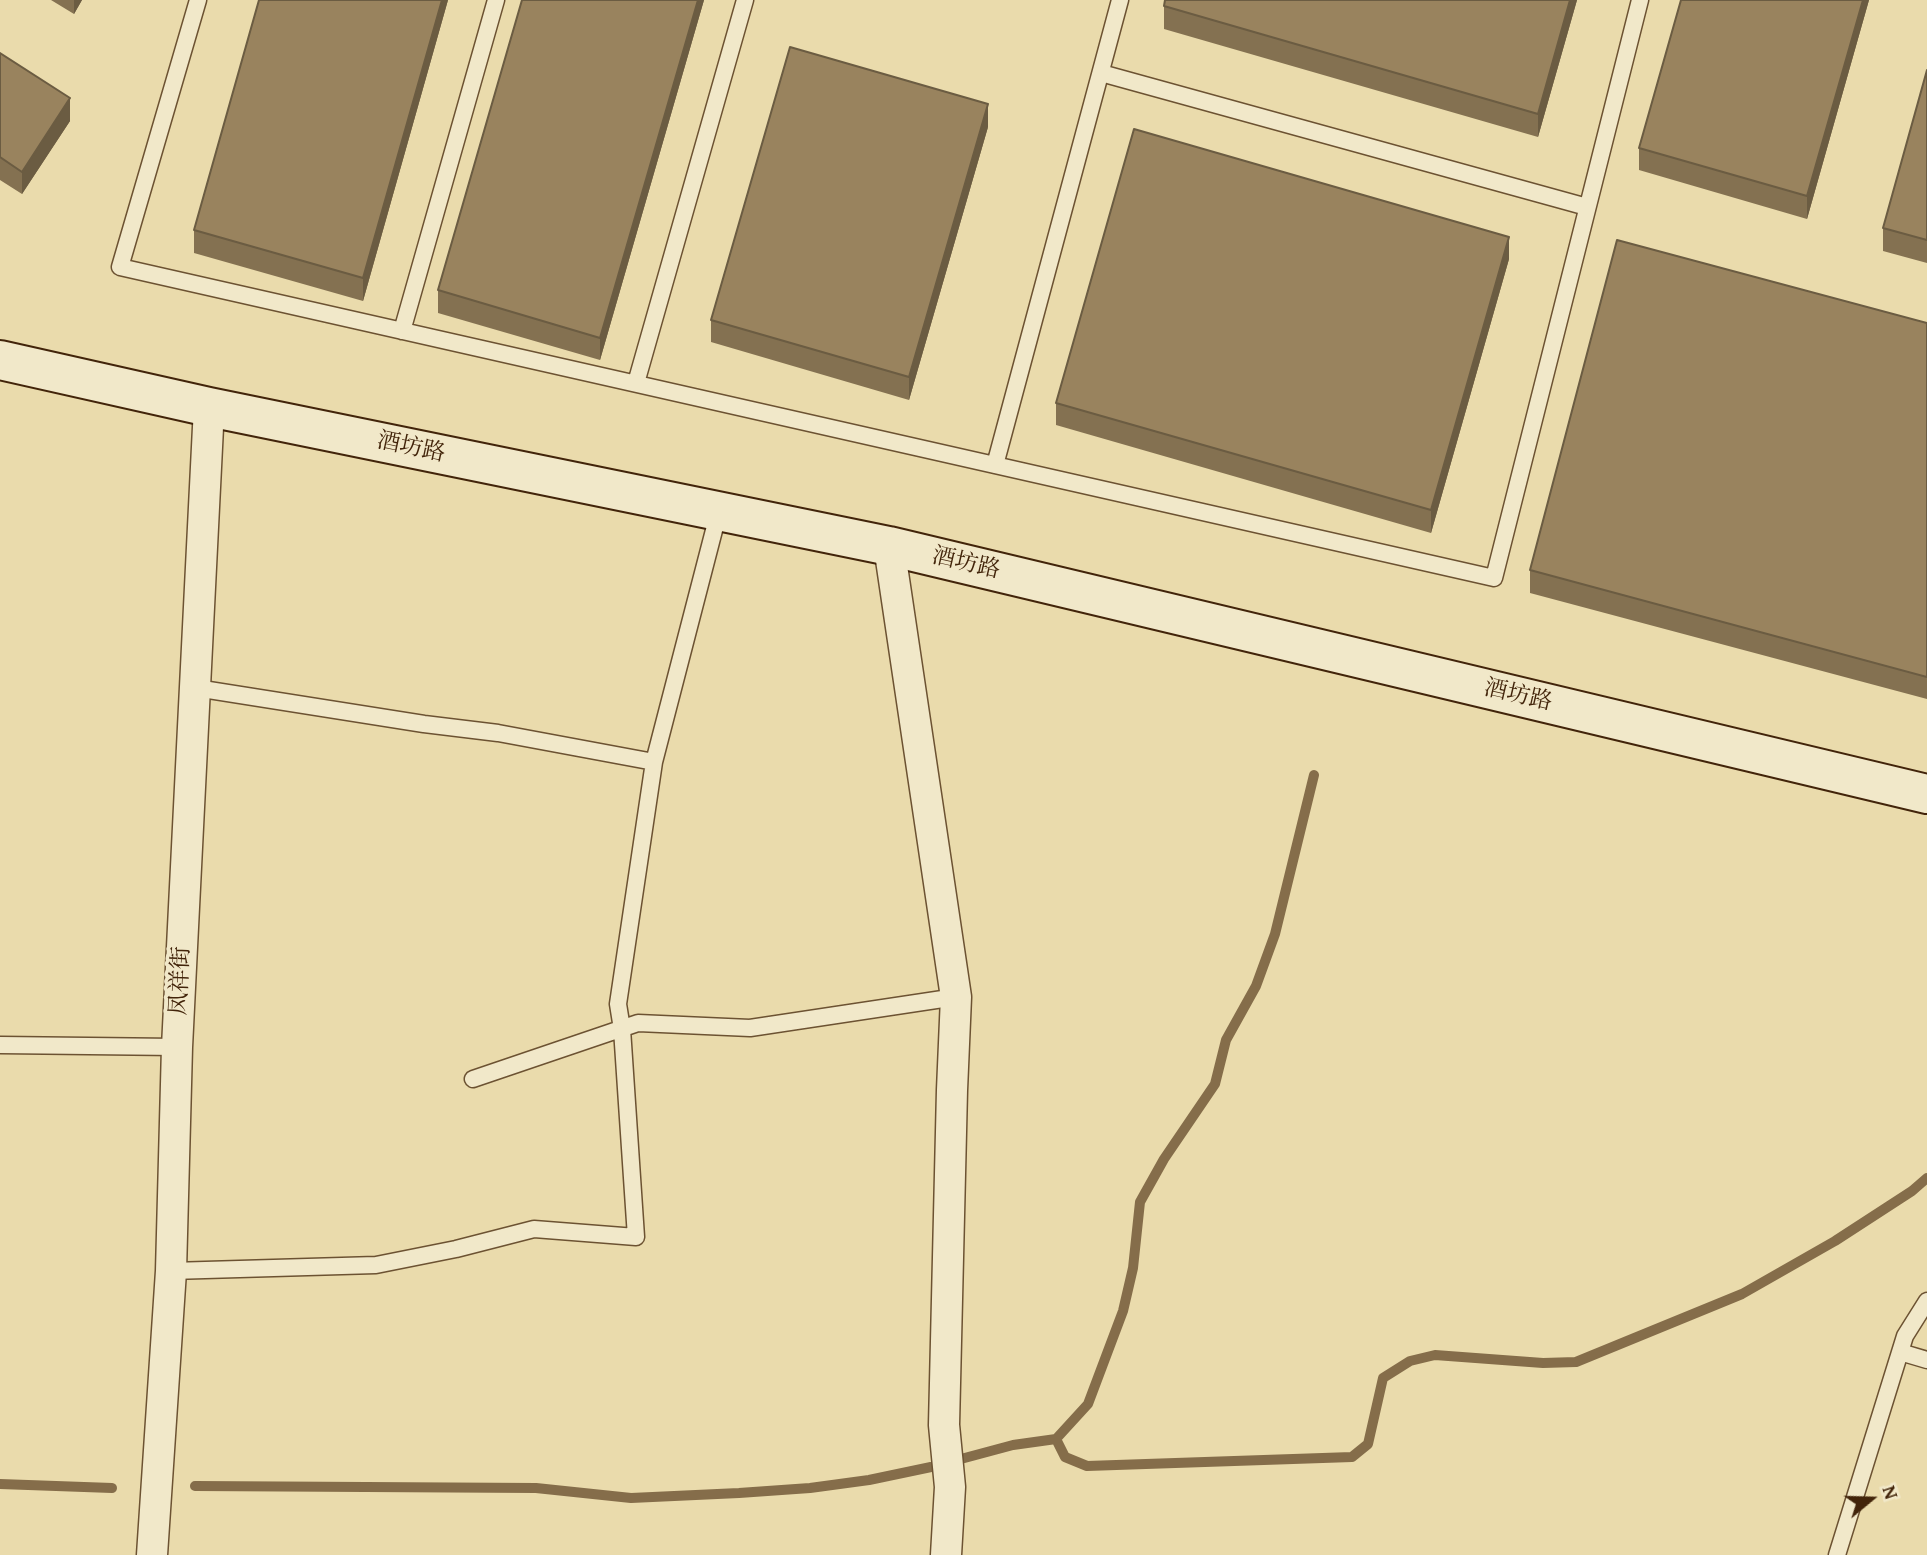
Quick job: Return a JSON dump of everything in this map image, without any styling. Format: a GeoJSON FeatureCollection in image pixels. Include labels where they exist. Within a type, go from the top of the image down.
{"type":"FeatureCollection","features":[{"type":"Feature","properties":{"kind":"street","name":"酒坊路"},"geometry":{"type":"LineString","coordinates":[[0,360],[209,407],[889,546],[1927,794]]}},
{"type":"Feature","properties":{"kind":"street","name":"凤祥街"},"geometry":{"type":"LineString","coordinates":[[152,1555],[171,1271],[177,1047],[209,407]]}},
{"type":"Feature","properties":{"kind":"street"},"geometry":{"type":"LineString","coordinates":[[889,546],[956,997],[944,1425],[950,1487],[946,1555]]}},
{"type":"Feature","properties":{"kind":"lane"},"geometry":{"type":"LineString","coordinates":[[198,0],[120,267],[1494,578],[1640,0]]}},
{"type":"Feature","properties":{"kind":"lane"},"geometry":{"type":"LineString","coordinates":[[402,331],[496,0]]}},
{"type":"Feature","properties":{"kind":"lane"},"geometry":{"type":"LineString","coordinates":[[636,383],[746,0]]}},
{"type":"Feature","properties":{"kind":"lane"},"geometry":{"type":"LineString","coordinates":[[995,465],[1121,0]]}},
{"type":"Feature","properties":{"kind":"lane"},"geometry":{"type":"LineString","coordinates":[[1101,74],[1587,207]]}},
{"type":"Feature","properties":{"kind":"lane"},"geometry":{"type":"LineString","coordinates":[[171,1271],[376,1265],[456,1249],[534,1229],[636,1237],[618,1004],[654,762],[719,511]]}},
{"type":"Feature","properties":{"kind":"lane"},"geometry":{"type":"LineString","coordinates":[[196,688],[498,733],[654,762]]}},
{"type":"Feature","properties":{"kind":"lane"},"geometry":{"type":"LineString","coordinates":[[473,1079],[638,1023],[750,1028],[956,997]]}},
{"type":"Feature","properties":{"kind":"lane"},"geometry":{"type":"LineString","coordinates":[[0,1045],[177,1047]]}},
{"type":"Feature","properties":{"kind":"lane"},"geometry":{"type":"LineString","coordinates":[[1837,1555],[1905,1336],[1927,1301]]}},
{"type":"Feature","properties":{"kind":"lane"},"geometry":{"type":"LineString","coordinates":[[1900,1352],[1927,1360]]}},
{"type":"Feature","properties":{"kind":"building"},"geometry":{"type":"Polygon","coordinates":[[[259,0],[442,0],[363,278],[194,230],[259,0]]]}},
{"type":"Feature","properties":{"kind":"building"},"geometry":{"type":"Polygon","coordinates":[[[522,0],[698,0],[600,338],[438,290],[522,0]]]}},
{"type":"Feature","properties":{"kind":"building"},"geometry":{"type":"Polygon","coordinates":[[[1165,0],[1570,0],[1538,114],[1164,6],[1165,0]]]}},
{"type":"Feature","properties":{"kind":"building"},"geometry":{"type":"Polygon","coordinates":[[[1681,0],[1863,0],[1807,196],[1639,148],[1681,0]]]}},
{"type":"Feature","properties":{"kind":"building"},"geometry":{"type":"Polygon","coordinates":[[[790,47],[988,104],[909,377],[711,320],[790,47]]]}},
{"type":"Feature","properties":{"kind":"building"},"geometry":{"type":"Polygon","coordinates":[[[0,53],[70,98],[22,172],[0,157],[0,53]]]}},
{"type":"Feature","properties":{"kind":"building"},"geometry":{"type":"Polygon","coordinates":[[[1927,70],[1927,240],[1883,228],[1927,70]]]}},
{"type":"Feature","properties":{"kind":"building"},"geometry":{"type":"Polygon","coordinates":[[[1134,129],[1509,237],[1431,510],[1056,403],[1134,129]]]}},
{"type":"Feature","properties":{"kind":"building"},"geometry":{"type":"Polygon","coordinates":[[[1617,240],[1927,323],[1927,677],[1530,570],[1617,240]]]}},
{"type":"Feature","properties":{"kind":"waterway"},"geometry":{"type":"LineString","coordinates":[[195,1486],[536,1488],[631,1498],[739,1493],[869,1480],[1013,1445],[1056,1439],[1088,1404],[1123,1311],[1133,1268],[1140,1202],[1164,1159],[1215,1084],[1226,1040],[1256,986],[1275,934],[1314,775]]}},
{"type":"Feature","properties":{"kind":"waterway"},"geometry":{"type":"LineString","coordinates":[[1056,1439],[1065,1457],[1087,1466],[1352,1457],[1368,1444],[1383,1378],[1410,1361],[1435,1355],[1543,1363],[1576,1362],[1742,1294],[1835,1241],[1912,1191],[1927,1178]]}},
{"type":"Feature","properties":{"kind":"waterway"},"geometry":{"type":"LineString","coordinates":[[0,1484],[112,1488]]}}]}
